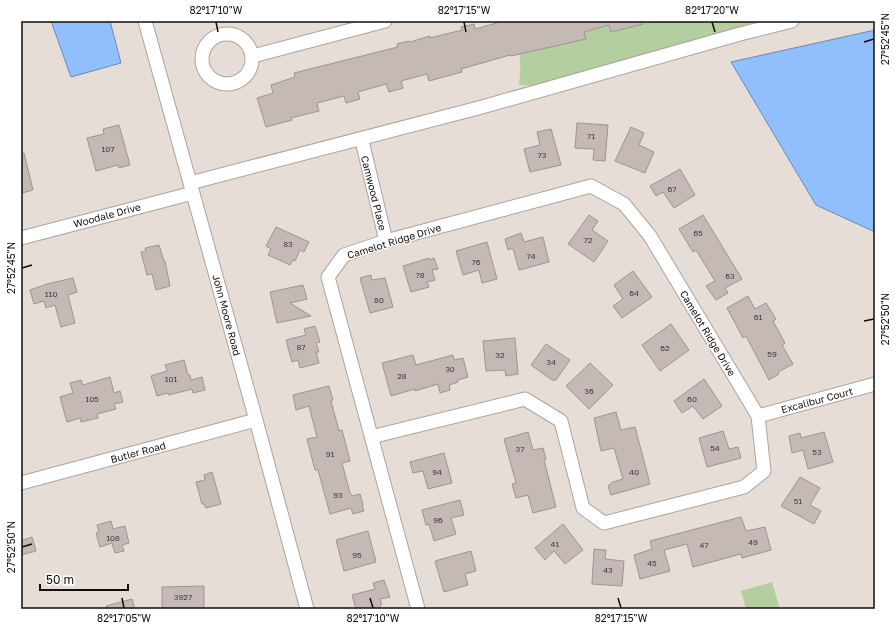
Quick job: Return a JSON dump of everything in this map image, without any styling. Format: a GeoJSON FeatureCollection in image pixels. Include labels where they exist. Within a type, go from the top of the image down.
{"type":"FeatureCollection","features":[{"type":"Feature","properties":{"kind":"street","name":"John Moore Road"},"geometry":{"type":"LineString","coordinates":[[145,21],[307,609]]}},
{"type":"Feature","properties":{"kind":"street","name":"Woodale Drive"},"geometry":{"type":"LineString","coordinates":[[21,238],[192,188],[740,34],[792,21]]}},
{"type":"Feature","properties":{"kind":"street"},"geometry":{"type":"LineString","coordinates":[[253,56],[380,22]]}},
{"type":"Feature","properties":{"kind":"street","name":"Camwood Place"},"geometry":{"type":"LineString","coordinates":[[363,145],[386,241]]}},
{"type":"Feature","properties":{"kind":"street","name":"Camelot Ridge Drive"},"geometry":{"type":"LineString","coordinates":[[371,436],[525,399],[561,421],[583,508],[604,523],[744,487],[764,471],[758,416],[650,236],[624,204],[591,186],[386,241],[344,255],[328,277],[371,436],[418,609]]}},
{"type":"Feature","properties":{"kind":"street","name":"Excalibur Court"},"geometry":{"type":"LineString","coordinates":[[758,416],[875,384]]}},
{"type":"Feature","properties":{"kind":"street","name":"Butler Road"},"geometry":{"type":"LineString","coordinates":[[21,483],[256,420]]}},
{"type":"Feature","properties":{"kind":"green space"},"geometry":{"type":"Polygon","coordinates":[[[508,21],[784,21],[545,86],[519,85],[520,59],[518,45],[508,21]]]}},
{"type":"Feature","properties":{"kind":"green space"},"geometry":{"type":"Polygon","coordinates":[[[772,582],[780,609],[746,609],[741,591],[772,582]]]}},
{"type":"Feature","properties":{"kind":"water"},"geometry":{"type":"Polygon","coordinates":[[[51,21],[110,21],[121,63],[71,77],[51,21]]]}},
{"type":"Feature","properties":{"kind":"water"},"geometry":{"type":"Polygon","coordinates":[[[875,30],[875,232],[816,205],[731,62],[875,30]]]}},
{"type":"Feature","properties":{"kind":"building"},"geometry":{"type":"Polygon","coordinates":[[[504,21],[642,21],[643,24],[611,32],[609,25],[584,32],[586,39],[510,55],[461,69],[462,72],[429,81],[427,74],[401,81],[403,88],[389,92],[386,84],[358,92],[360,99],[346,103],[344,96],[317,103],[319,111],[291,118],[292,120],[266,127],[257,98],[273,93],[271,85],[295,77],[294,73],[398,47],[397,44],[462,30],[461,27],[474,24],[475,29],[504,21]]]}},
{"type":"Feature","properties":{"kind":"building"},"geometry":{"type":"Polygon","coordinates":[[[577,123],[608,125],[605,161],[593,160],[594,149],[575,148],[577,123]]]}},
{"type":"Feature","properties":{"kind":"building"},"geometry":{"type":"Polygon","coordinates":[[[119,125],[130,165],[119,168],[118,165],[96,171],[87,138],[104,134],[103,129],[119,125]]]}},
{"type":"Feature","properties":{"kind":"building"},"geometry":{"type":"Polygon","coordinates":[[[631,127],[644,133],[639,145],[654,152],[645,173],[615,161],[631,127]]]}},
{"type":"Feature","properties":{"kind":"building"},"geometry":{"type":"Polygon","coordinates":[[[551,129],[561,165],[530,172],[524,149],[540,145],[537,132],[551,129]]]}},
{"type":"Feature","properties":{"kind":"building"},"geometry":{"type":"Polygon","coordinates":[[[24,153],[33,190],[22,193],[21,154],[24,153]]]}},
{"type":"Feature","properties":{"kind":"building"},"geometry":{"type":"Polygon","coordinates":[[[680,169],[695,195],[674,208],[663,192],[656,196],[650,186],[680,169]]]}},
{"type":"Feature","properties":{"kind":"building"},"geometry":{"type":"Polygon","coordinates":[[[589,215],[598,221],[592,230],[608,241],[594,262],[568,244],[589,215]]]}},
{"type":"Feature","properties":{"kind":"building"},"geometry":{"type":"Polygon","coordinates":[[[703,215],[742,279],[725,288],[728,293],[716,300],[706,286],[715,281],[696,250],[693,252],[679,229],[703,215]]]}},
{"type":"Feature","properties":{"kind":"building"},"geometry":{"type":"Polygon","coordinates":[[[276,227],[309,242],[304,252],[300,250],[295,261],[293,260],[290,265],[268,255],[271,249],[266,246],[276,227]]]}},
{"type":"Feature","properties":{"kind":"building"},"geometry":{"type":"Polygon","coordinates":[[[521,233],[524,242],[543,237],[549,262],[519,270],[513,248],[508,250],[505,239],[521,233]]]}},
{"type":"Feature","properties":{"kind":"building"},"geometry":{"type":"Polygon","coordinates":[[[487,242],[497,279],[482,283],[479,270],[463,275],[456,251],[487,242]]]}},
{"type":"Feature","properties":{"kind":"building"},"geometry":{"type":"Polygon","coordinates":[[[159,245],[165,261],[170,286],[156,290],[152,274],[147,275],[141,252],[146,251],[145,248],[159,245]]]}},
{"type":"Feature","properties":{"kind":"building"},"geometry":{"type":"Polygon","coordinates":[[[429,258],[429,260],[434,258],[438,269],[432,270],[435,280],[427,282],[429,287],[411,292],[403,266],[429,258]]]}},
{"type":"Feature","properties":{"kind":"building"},"geometry":{"type":"Polygon","coordinates":[[[633,271],[652,297],[622,318],[613,306],[623,299],[614,285],[633,271]]]}},
{"type":"Feature","properties":{"kind":"building"},"geometry":{"type":"Polygon","coordinates":[[[371,275],[372,280],[385,278],[393,307],[370,313],[360,278],[371,275]]]}},
{"type":"Feature","properties":{"kind":"building"},"geometry":{"type":"Polygon","coordinates":[[[73,278],[77,292],[68,295],[75,323],[61,327],[55,305],[46,308],[44,301],[34,304],[30,290],[47,284],[73,278]]]}},
{"type":"Feature","properties":{"kind":"building"},"geometry":{"type":"Polygon","coordinates":[[[303,285],[307,299],[290,303],[311,316],[277,323],[270,292],[303,285]]]}},
{"type":"Feature","properties":{"kind":"building"},"geometry":{"type":"Polygon","coordinates":[[[748,296],[755,309],[766,303],[776,319],[773,321],[785,343],[782,345],[793,364],[778,372],[779,374],[769,380],[746,336],[743,338],[727,308],[748,296]]]}},
{"type":"Feature","properties":{"kind":"building"},"geometry":{"type":"Polygon","coordinates":[[[671,324],[689,350],[660,371],[642,345],[671,324]]]}},
{"type":"Feature","properties":{"kind":"building"},"geometry":{"type":"Polygon","coordinates":[[[315,326],[320,342],[316,343],[319,352],[316,352],[319,363],[300,368],[298,360],[292,362],[286,340],[306,335],[304,329],[315,326]]]}},
{"type":"Feature","properties":{"kind":"building"},"geometry":{"type":"Polygon","coordinates":[[[515,338],[518,374],[506,376],[505,370],[486,371],[483,341],[515,338]]]}},
{"type":"Feature","properties":{"kind":"building"},"geometry":{"type":"Polygon","coordinates":[[[546,344],[570,360],[556,380],[552,380],[531,365],[546,344]]]}},
{"type":"Feature","properties":{"kind":"building"},"geometry":{"type":"Polygon","coordinates":[[[413,355],[416,365],[453,355],[454,360],[463,358],[468,377],[449,385],[450,390],[440,393],[438,384],[391,396],[382,363],[413,355]]]}},
{"type":"Feature","properties":{"kind":"building"},"geometry":{"type":"Polygon","coordinates":[[[184,360],[191,380],[202,377],[205,390],[193,393],[192,389],[169,395],[168,393],[157,396],[151,376],[167,371],[165,365],[184,360]]]}},
{"type":"Feature","properties":{"kind":"building"},"geometry":{"type":"Polygon","coordinates":[[[590,363],[613,385],[589,409],[566,386],[590,363]]]}},
{"type":"Feature","properties":{"kind":"building"},"geometry":{"type":"Polygon","coordinates":[[[110,377],[114,393],[120,391],[123,402],[114,404],[116,409],[97,414],[98,418],[81,422],[80,418],[67,422],[60,397],[73,393],[70,383],[81,380],[83,385],[110,377]]]}},
{"type":"Feature","properties":{"kind":"building"},"geometry":{"type":"Polygon","coordinates":[[[704,379],[722,406],[703,419],[693,406],[682,413],[674,401],[704,379]]]}},
{"type":"Feature","properties":{"kind":"building"},"geometry":{"type":"Polygon","coordinates":[[[329,386],[333,400],[331,401],[339,431],[342,430],[350,461],[342,463],[350,493],[352,496],[360,494],[363,505],[364,511],[353,514],[351,508],[330,514],[318,470],[315,470],[307,439],[317,437],[309,406],[296,410],[293,395],[329,386]]]}},
{"type":"Feature","properties":{"kind":"building"},"geometry":{"type":"Polygon","coordinates":[[[616,412],[621,430],[635,427],[650,484],[611,495],[608,486],[613,482],[623,479],[614,448],[601,451],[594,418],[616,412]]]}},
{"type":"Feature","properties":{"kind":"building"},"geometry":{"type":"Polygon","coordinates":[[[723,431],[729,449],[738,447],[741,458],[707,467],[699,438],[723,431]]]}},
{"type":"Feature","properties":{"kind":"building"},"geometry":{"type":"Polygon","coordinates":[[[528,432],[533,450],[543,448],[546,459],[544,460],[556,507],[533,513],[528,495],[516,498],[512,484],[516,483],[504,439],[528,432]]]}},
{"type":"Feature","properties":{"kind":"building"},"geometry":{"type":"Polygon","coordinates":[[[824,432],[833,462],[808,469],[803,450],[792,453],[789,436],[800,433],[801,438],[824,432]]]}},
{"type":"Feature","properties":{"kind":"building"},"geometry":{"type":"Polygon","coordinates":[[[444,453],[452,483],[428,489],[423,471],[413,473],[410,462],[444,453]]]}},
{"type":"Feature","properties":{"kind":"building"},"geometry":{"type":"Polygon","coordinates":[[[212,472],[221,504],[206,508],[204,504],[202,504],[196,482],[205,480],[204,475],[212,472]]]}},
{"type":"Feature","properties":{"kind":"building"},"geometry":{"type":"Polygon","coordinates":[[[800,477],[820,488],[810,505],[821,511],[814,524],[781,506],[800,477]]]}},
{"type":"Feature","properties":{"kind":"building"},"geometry":{"type":"Polygon","coordinates":[[[460,500],[464,515],[451,518],[456,534],[434,541],[429,524],[426,525],[422,510],[460,500]]]}},
{"type":"Feature","properties":{"kind":"building"},"geometry":{"type":"Polygon","coordinates":[[[741,517],[746,531],[765,527],[771,550],[742,558],[741,554],[693,567],[687,544],[664,550],[670,571],[640,579],[634,555],[652,549],[650,541],[741,517]]]}},
{"type":"Feature","properties":{"kind":"building"},"geometry":{"type":"Polygon","coordinates":[[[111,521],[113,529],[125,526],[129,543],[122,545],[124,551],[115,553],[112,543],[100,547],[96,533],[99,532],[97,525],[111,521]]]}},
{"type":"Feature","properties":{"kind":"building"},"geometry":{"type":"Polygon","coordinates":[[[563,524],[583,550],[565,564],[554,551],[545,560],[535,548],[563,524]]]}},
{"type":"Feature","properties":{"kind":"building"},"geometry":{"type":"Polygon","coordinates":[[[368,531],[376,562],[344,571],[336,540],[368,531]]]}},
{"type":"Feature","properties":{"kind":"building"},"geometry":{"type":"Polygon","coordinates":[[[32,537],[36,551],[21,555],[21,541],[32,537]]]}},
{"type":"Feature","properties":{"kind":"building"},"geometry":{"type":"Polygon","coordinates":[[[594,549],[606,550],[605,559],[624,561],[622,586],[592,584],[594,549]]]}},
{"type":"Feature","properties":{"kind":"building"},"geometry":{"type":"Polygon","coordinates":[[[471,551],[476,571],[465,574],[468,585],[444,592],[435,561],[471,551]]]}},
{"type":"Feature","properties":{"kind":"building"},"geometry":{"type":"Polygon","coordinates":[[[384,580],[390,597],[380,599],[382,604],[380,605],[381,609],[356,609],[352,595],[375,589],[373,583],[384,580]]]}},
{"type":"Feature","properties":{"kind":"building"},"geometry":{"type":"Polygon","coordinates":[[[204,586],[204,609],[162,609],[162,587],[204,586]]]}},
{"type":"Feature","properties":{"kind":"building"},"geometry":{"type":"Polygon","coordinates":[[[132,599],[135,609],[106,609],[106,606],[132,599]]]}}]}
